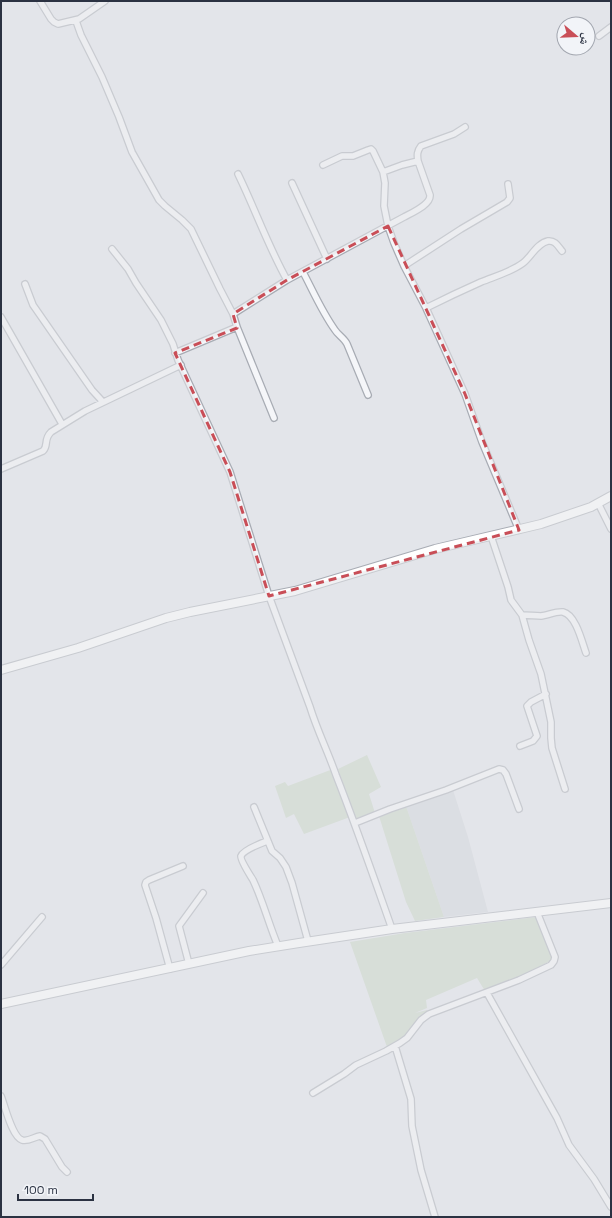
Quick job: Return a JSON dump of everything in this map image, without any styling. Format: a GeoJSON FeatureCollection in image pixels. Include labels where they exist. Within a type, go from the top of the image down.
{"type":"FeatureCollection","features":[{"type":"Feature","properties":{"kind":"street"},"geometry":{"type":"LineString","coordinates":[[40,1],[54,22],[58,24],[76,21],[105,1]]}},
{"type":"Feature","properties":{"kind":"street"},"geometry":{"type":"LineString","coordinates":[[76,21],[81,35],[102,77],[132,152],[160,200],[191,229],[220,289],[234,314],[237,327],[274,418]]}},
{"type":"Feature","properties":{"kind":"street"},"geometry":{"type":"LineString","coordinates":[[599,36],[611,28]]}},
{"type":"Feature","properties":{"kind":"street"},"geometry":{"type":"LineString","coordinates":[[234,314],[287,280],[421,208],[429,202],[430,199],[418,161],[418,149],[421,146],[454,134],[464,127]]}},
{"type":"Feature","properties":{"kind":"street"},"geometry":{"type":"LineString","coordinates":[[323,165],[342,156],[353,156],[371,149],[373,151],[384,172],[384,206],[388,226],[404,266],[426,308],[465,394],[482,442],[519,530]]}},
{"type":"Feature","properties":{"kind":"street"},"geometry":{"type":"LineString","coordinates":[[384,172],[418,161]]}},
{"type":"Feature","properties":{"kind":"street"},"geometry":{"type":"LineString","coordinates":[[238,174],[269,246],[287,280]]}},
{"type":"Feature","properties":{"kind":"street"},"geometry":{"type":"LineString","coordinates":[[292,183],[327,259]]}},
{"type":"Feature","properties":{"kind":"street"},"geometry":{"type":"LineString","coordinates":[[404,266],[507,202],[510,198],[508,184]]}},
{"type":"Feature","properties":{"kind":"street"},"geometry":{"type":"LineString","coordinates":[[426,308],[512,270],[529,258],[544,242],[553,241],[562,251]]}},
{"type":"Feature","properties":{"kind":"street"},"geometry":{"type":"LineString","coordinates":[[112,248],[125,264],[161,320],[230,472],[269,596],[315,723],[335,770],[355,824],[392,929]]}},
{"type":"Feature","properties":{"kind":"street"},"geometry":{"type":"LineString","coordinates":[[302,272],[325,315],[336,332],[344,338],[368,395]]}},
{"type":"Feature","properties":{"kind":"street"},"geometry":{"type":"LineString","coordinates":[[25,284],[33,305],[92,390],[103,402]]}},
{"type":"Feature","properties":{"kind":"street"},"geometry":{"type":"LineString","coordinates":[[1,318],[62,424]]}},
{"type":"Feature","properties":{"kind":"street"},"geometry":{"type":"LineString","coordinates":[[175,353],[237,327]]}},
{"type":"Feature","properties":{"kind":"street"},"geometry":{"type":"LineString","coordinates":[[1,469],[43,451],[46,446],[47,436],[62,424],[103,402],[181,365]]}},
{"type":"Feature","properties":{"kind":"street"},"geometry":{"type":"LineString","coordinates":[[1,670],[82,647],[166,618],[318,585],[435,550],[519,530],[591,507],[611,496]]}},
{"type":"Feature","properties":{"kind":"street"},"geometry":{"type":"LineString","coordinates":[[598,503],[611,529]]}},
{"type":"Feature","properties":{"kind":"street"},"geometry":{"type":"LineString","coordinates":[[492,536],[511,600],[522,615],[541,674],[551,722],[552,748],[566,789]]}},
{"type":"Feature","properties":{"kind":"street"},"geometry":{"type":"LineString","coordinates":[[522,615],[542,616],[560,612],[568,614],[576,624],[586,653]]}},
{"type":"Feature","properties":{"kind":"street"},"geometry":{"type":"LineString","coordinates":[[520,746],[533,740],[537,736],[527,706],[546,694]]}},
{"type":"Feature","properties":{"kind":"street"},"geometry":{"type":"LineString","coordinates":[[355,824],[390,809],[446,790],[500,769],[506,774],[519,809]]}},
{"type":"Feature","properties":{"kind":"street"},"geometry":{"type":"LineString","coordinates":[[254,807],[272,851],[286,866],[308,941]]}},
{"type":"Feature","properties":{"kind":"street"},"geometry":{"type":"LineString","coordinates":[[267,841],[244,852],[241,856],[241,860],[254,882],[278,946]]}},
{"type":"Feature","properties":{"kind":"street"},"geometry":{"type":"LineString","coordinates":[[170,969],[145,885],[149,880],[183,866]]}},
{"type":"Feature","properties":{"kind":"street"},"geometry":{"type":"LineString","coordinates":[[189,964],[179,926],[203,893]]}},
{"type":"Feature","properties":{"kind":"street"},"geometry":{"type":"LineString","coordinates":[[1,1004],[189,964],[308,941],[392,929],[611,903]]}},
{"type":"Feature","properties":{"kind":"street"},"geometry":{"type":"LineString","coordinates":[[313,1093],[356,1065],[395,1046],[407,1038],[421,1020],[429,1014],[519,980],[551,964],[555,957],[537,912]]}},
{"type":"Feature","properties":{"kind":"street"},"geometry":{"type":"LineString","coordinates":[[1,965],[42,917]]}},
{"type":"Feature","properties":{"kind":"street"},"geometry":{"type":"LineString","coordinates":[[487,993],[557,1118],[569,1145],[594,1179],[611,1207]]}},
{"type":"Feature","properties":{"kind":"street"},"geometry":{"type":"LineString","coordinates":[[395,1046],[411,1099],[412,1126],[421,1170],[435,1217]]}},
{"type":"Feature","properties":{"kind":"street"},"geometry":{"type":"LineString","coordinates":[[1,1096],[14,1130],[19,1138],[29,1140],[40,1136],[45,1140],[62,1167],[67,1172]]}},
{"type":"Feature","properties":{"kind":"highlighted area"},"geometry":{"type":"Polygon","coordinates":[[[388,226],[465,394],[519,530],[269,596],[230,472],[175,353],[237,328],[233,314],[287,280],[388,226]]]}},
{"type":"Feature","properties":{"kind":"shaded area"},"geometry":{"type":"Polygon","coordinates":[[[453,790],[468,837],[488,912],[444,917],[406,806],[453,790]]]}},
{"type":"Feature","properties":{"kind":"green space"},"geometry":{"type":"Polygon","coordinates":[[[367,755],[381,787],[369,794],[375,813],[356,821],[338,769],[367,755]]]}},
{"type":"Feature","properties":{"kind":"green space"},"geometry":{"type":"Polygon","coordinates":[[[333,769],[350,817],[304,834],[294,814],[286,818],[275,786],[285,782],[288,786],[333,769]]]}},
{"type":"Feature","properties":{"kind":"green space"},"geometry":{"type":"Polygon","coordinates":[[[406,806],[444,917],[415,921],[406,902],[379,816],[406,806]]]}},
{"type":"Feature","properties":{"kind":"green space"},"geometry":{"type":"Polygon","coordinates":[[[536,917],[552,960],[512,981],[485,991],[477,978],[426,1000],[427,1008],[415,1013],[427,1010],[429,1012],[399,1042],[387,1047],[350,942],[405,933],[536,917]]]}}]}
